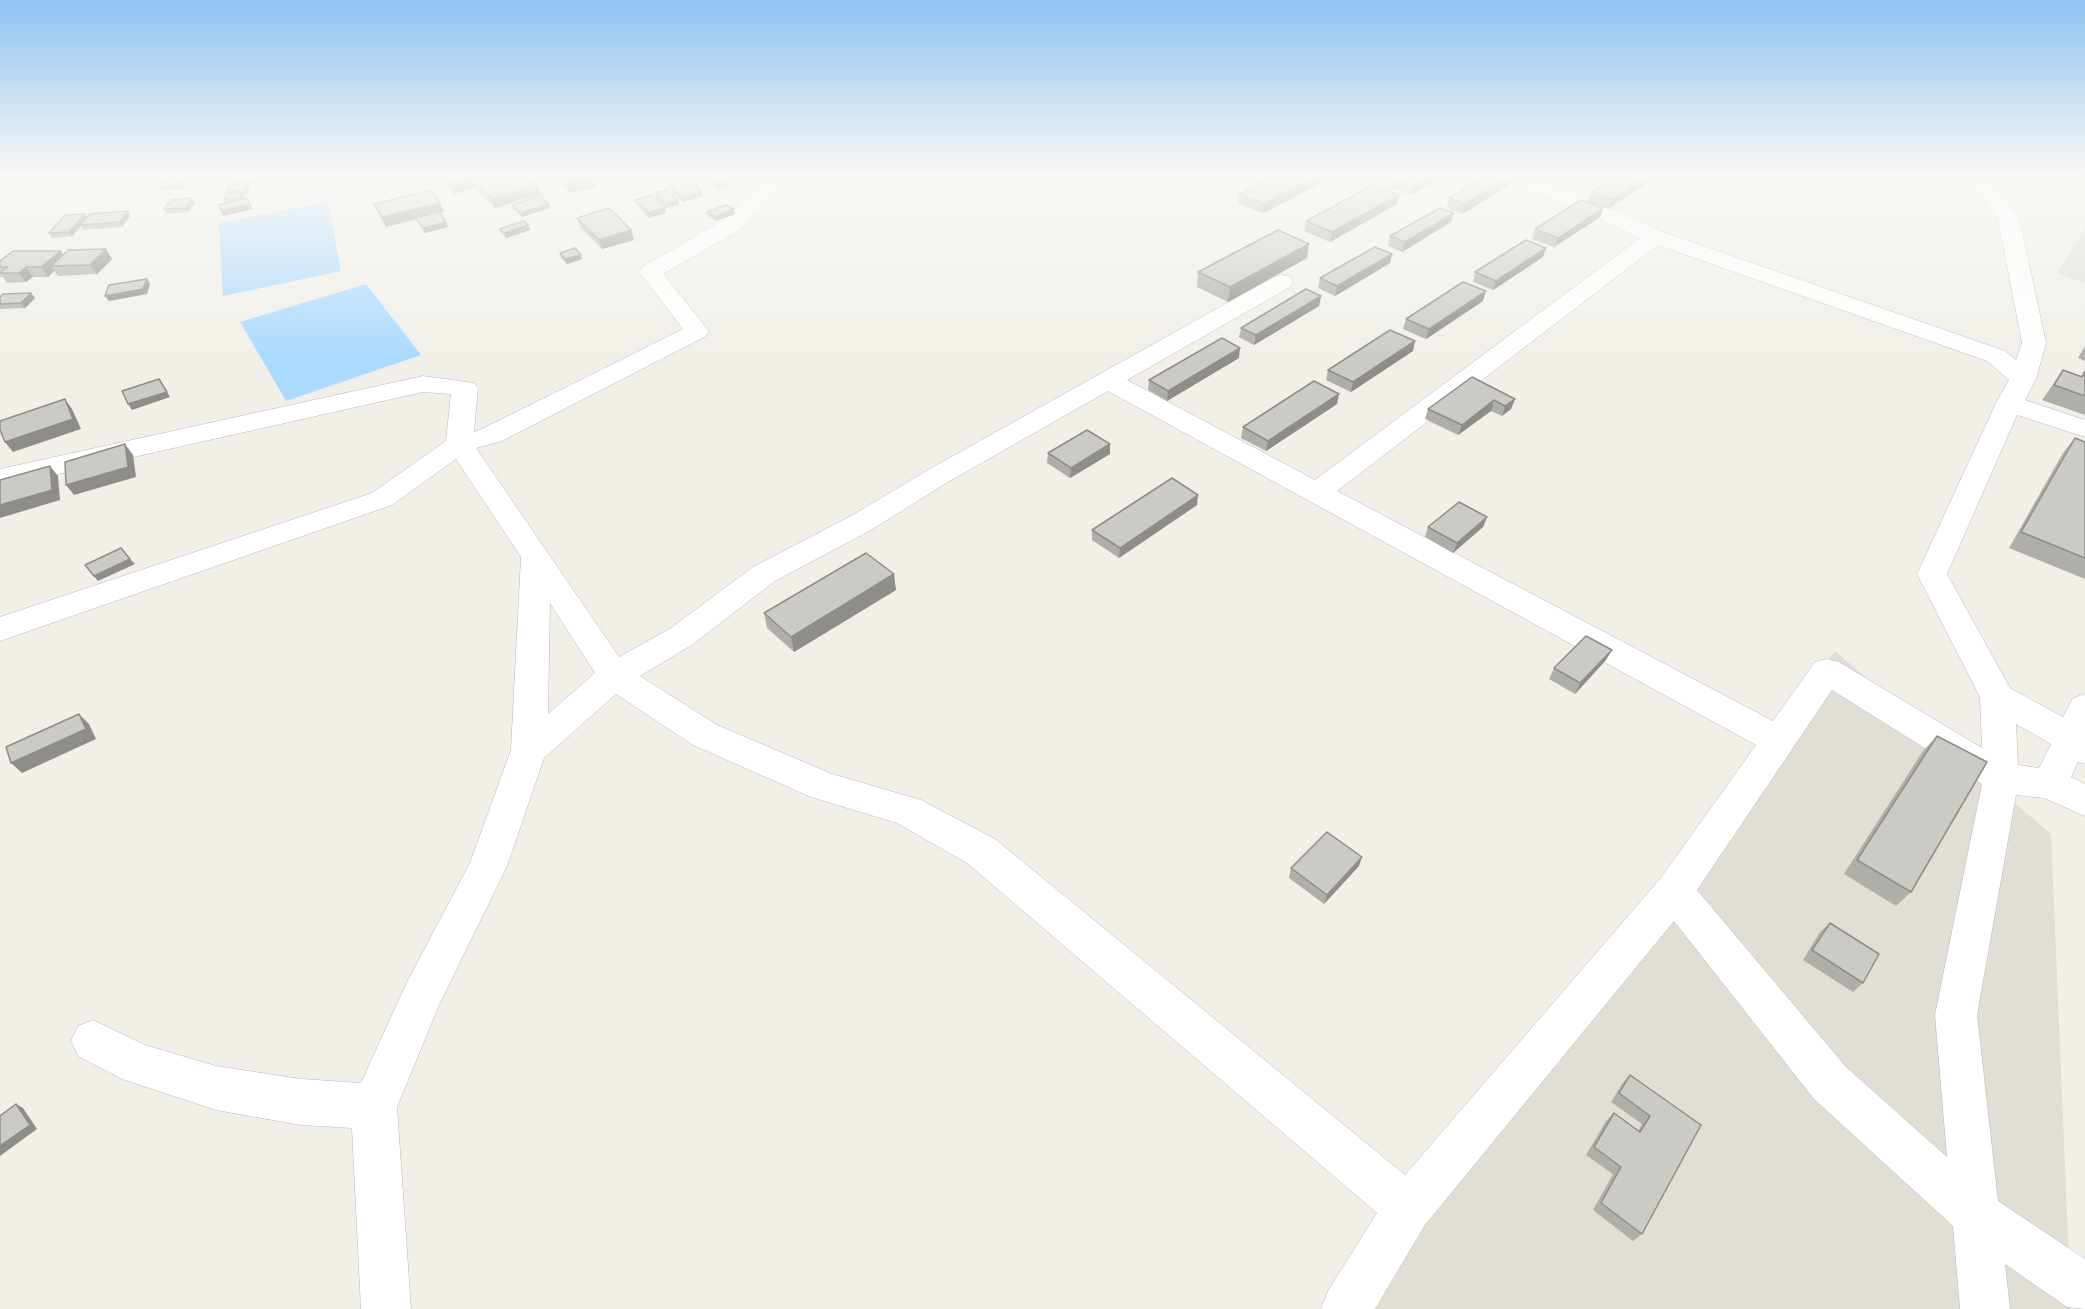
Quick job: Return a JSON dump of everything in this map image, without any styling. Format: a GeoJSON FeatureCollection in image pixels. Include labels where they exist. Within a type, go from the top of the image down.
{"type":"FeatureCollection","features":[{"type":"Feature","properties":{"kind":"street"},"geometry":{"type":"LineString","coordinates":[[0,628],[382,500],[459,444],[492,435],[697,332],[650,272],[712,236]]}},
{"type":"Feature","properties":{"kind":"street"},"geometry":{"type":"LineString","coordinates":[[1985,1309],[1956,1015],[2001,778],[1997,697],[1932,574],[2009,404],[2019,389],[2034,343],[2012,236]]}},
{"type":"Feature","properties":{"kind":"street"},"geometry":{"type":"LineString","coordinates":[[1317,492],[1655,237],[1996,356],[2023,379]]}},
{"type":"Feature","properties":{"kind":"street"},"geometry":{"type":"LineString","coordinates":[[529,750],[614,676],[682,636],[764,574],[861,523],[938,476],[1282,282]]}},
{"type":"Feature","properties":{"kind":"street"},"geometry":{"type":"LineString","coordinates":[[1107,380],[1779,741]]}},
{"type":"Feature","properties":{"kind":"street"},"geometry":{"type":"LineString","coordinates":[[0,478],[423,384],[465,388],[459,444],[536,556],[614,676],[705,735],[824,787],[908,811],[981,851],[1408,1208]]}},
{"type":"Feature","properties":{"kind":"street"},"geometry":{"type":"LineString","coordinates":[[2009,404],[2085,429]]}},
{"type":"Feature","properties":{"kind":"street"},"geometry":{"type":"LineString","coordinates":[[386,1309],[374,1107],[422,996],[488,866],[529,750],[536,556]]}},
{"type":"Feature","properties":{"kind":"street"},"geometry":{"type":"LineString","coordinates":[[1346,1309],[1408,1208],[1674,891],[1827,671],[2001,778],[2050,784],[2085,801]]}},
{"type":"Feature","properties":{"kind":"street"},"geometry":{"type":"LineString","coordinates":[[1997,697],[2080,732],[2050,784]]}},
{"type":"Feature","properties":{"kind":"street"},"geometry":{"type":"LineString","coordinates":[[1674,891],[1830,1083],[1976,1215],[2085,1289]]}},
{"type":"Feature","properties":{"kind":"street"},"geometry":{"type":"LineString","coordinates":[[93,1041],[138,1064],[216,1088],[301,1102],[374,1107]]}},
{"type":"Feature","properties":{"kind":"shaded area"},"geometry":{"type":"Polygon","coordinates":[[[2080,236],[2085,236],[2085,283],[2057,273],[2080,236]]]}},
{"type":"Feature","properties":{"kind":"shaded area"},"geometry":{"type":"Polygon","coordinates":[[[1835,651],[2051,834],[2071,1309],[1355,1309],[1835,651]]]}},
{"type":"Feature","properties":{"kind":"water"},"geometry":{"type":"Polygon","coordinates":[[[220,236],[334,236],[341,271],[223,296],[220,236]]]}},
{"type":"Feature","properties":{"kind":"water"},"geometry":{"type":"Polygon","coordinates":[[[366,284],[421,355],[286,401],[240,322],[366,284]]]}},
{"type":"Feature","properties":{"kind":"building"},"geometry":{"type":"Polygon","coordinates":[[[595,236],[612,236],[599,240],[595,236]]]}},
{"type":"Feature","properties":{"kind":"building"},"geometry":{"type":"Polygon","coordinates":[[[1266,236],[1291,236],[1309,244],[1230,287],[1198,272],[1266,236]]]}},
{"type":"Feature","properties":{"kind":"building"},"geometry":{"type":"Polygon","coordinates":[[[1390,236],[1415,236],[1405,242],[1390,236]]]}},
{"type":"Feature","properties":{"kind":"building"},"geometry":{"type":"Polygon","coordinates":[[[1526,240],[1546,248],[1496,281],[1475,272],[1526,240]]]}},
{"type":"Feature","properties":{"kind":"building"},"geometry":{"type":"Polygon","coordinates":[[[1375,247],[1392,254],[1337,286],[1320,278],[1375,247]]]}},
{"type":"Feature","properties":{"kind":"building"},"geometry":{"type":"Polygon","coordinates":[[[575,248],[581,255],[565,259],[560,253],[575,248]]]}},
{"type":"Feature","properties":{"kind":"building"},"geometry":{"type":"Polygon","coordinates":[[[106,249],[90,265],[51,266],[68,250],[106,249]]]}},
{"type":"Feature","properties":{"kind":"building"},"geometry":{"type":"Polygon","coordinates":[[[13,251],[61,251],[41,267],[26,267],[19,273],[0,273],[8,267],[0,267],[0,261],[13,251]]]}},
{"type":"Feature","properties":{"kind":"building"},"geometry":{"type":"Polygon","coordinates":[[[147,279],[143,289],[105,296],[109,285],[147,279]]]}},
{"type":"Feature","properties":{"kind":"building"},"geometry":{"type":"Polygon","coordinates":[[[1463,282],[1486,291],[1429,329],[1406,319],[1463,282]]]}},
{"type":"Feature","properties":{"kind":"building"},"geometry":{"type":"Polygon","coordinates":[[[1306,289],[1321,296],[1256,335],[1241,328],[1306,289]]]}},
{"type":"Feature","properties":{"kind":"building"},"geometry":{"type":"Polygon","coordinates":[[[31,293],[21,303],[0,304],[0,297],[3,294],[31,293]]]}},
{"type":"Feature","properties":{"kind":"building"},"geometry":{"type":"Polygon","coordinates":[[[1390,330],[1415,341],[1353,382],[1328,370],[1390,330]]]}},
{"type":"Feature","properties":{"kind":"building"},"geometry":{"type":"Polygon","coordinates":[[[1222,338],[1240,348],[1168,391],[1149,380],[1222,338]]]}},
{"type":"Feature","properties":{"kind":"building"},"geometry":{"type":"Polygon","coordinates":[[[2063,370],[2082,377],[2085,371],[2085,396],[2054,385],[2063,370]]]}},
{"type":"Feature","properties":{"kind":"building"},"geometry":{"type":"Polygon","coordinates":[[[1472,377],[1515,399],[1505,406],[1494,400],[1462,425],[1428,409],[1472,377]]]}},
{"type":"Feature","properties":{"kind":"building"},"geometry":{"type":"Polygon","coordinates":[[[159,379],[167,392],[128,404],[122,391],[159,379]]]}},
{"type":"Feature","properties":{"kind":"building"},"geometry":{"type":"Polygon","coordinates":[[[1314,381],[1339,394],[1268,441],[1243,427],[1314,381]]]}},
{"type":"Feature","properties":{"kind":"building"},"geometry":{"type":"Polygon","coordinates":[[[65,399],[73,419],[5,442],[0,430],[0,421],[65,399]]]}},
{"type":"Feature","properties":{"kind":"building"},"geometry":{"type":"Polygon","coordinates":[[[1087,430],[1110,444],[1071,468],[1048,453],[1087,430]]]}},
{"type":"Feature","properties":{"kind":"building"},"geometry":{"type":"Polygon","coordinates":[[[2075,438],[2085,442],[2085,558],[2021,532],[2075,438]]]}},
{"type":"Feature","properties":{"kind":"building"},"geometry":{"type":"Polygon","coordinates":[[[125,444],[128,467],[66,485],[65,462],[125,444]]]}},
{"type":"Feature","properties":{"kind":"building"},"geometry":{"type":"Polygon","coordinates":[[[50,466],[52,490],[0,505],[0,480],[50,466]]]}},
{"type":"Feature","properties":{"kind":"building"},"geometry":{"type":"Polygon","coordinates":[[[1172,478],[1198,495],[1120,548],[1092,530],[1172,478]]]}},
{"type":"Feature","properties":{"kind":"building"},"geometry":{"type":"Polygon","coordinates":[[[1459,502],[1487,517],[1457,543],[1428,527],[1459,502]]]}},
{"type":"Feature","properties":{"kind":"building"},"geometry":{"type":"Polygon","coordinates":[[[121,548],[130,559],[94,576],[85,565],[121,548]]]}},
{"type":"Feature","properties":{"kind":"building"},"geometry":{"type":"Polygon","coordinates":[[[866,553],[894,574],[791,637],[764,613],[866,553]]]}},
{"type":"Feature","properties":{"kind":"building"},"geometry":{"type":"Polygon","coordinates":[[[1586,636],[1612,650],[1580,683],[1554,668],[1586,636]]]}},
{"type":"Feature","properties":{"kind":"building"},"geometry":{"type":"Polygon","coordinates":[[[79,714],[86,729],[11,763],[6,747],[79,714]]]}},
{"type":"Feature","properties":{"kind":"building"},"geometry":{"type":"Polygon","coordinates":[[[1937,736],[1987,762],[1911,892],[1857,860],[1937,736]]]}},
{"type":"Feature","properties":{"kind":"building"},"geometry":{"type":"Polygon","coordinates":[[[1327,832],[1362,857],[1327,895],[1291,868],[1327,832]]]}},
{"type":"Feature","properties":{"kind":"building"},"geometry":{"type":"Polygon","coordinates":[[[1830,923],[1879,954],[1863,983],[1812,950],[1830,923]]]}},
{"type":"Feature","properties":{"kind":"building"},"geometry":{"type":"Polygon","coordinates":[[[1630,1075],[1701,1125],[1642,1234],[1601,1203],[1621,1167],[1594,1147],[1614,1113],[1640,1132],[1650,1116],[1619,1093],[1630,1075]]]}},
{"type":"Feature","properties":{"kind":"building"},"geometry":{"type":"Polygon","coordinates":[[[16,1104],[30,1125],[0,1146],[0,1116],[16,1104]]]}}]}
